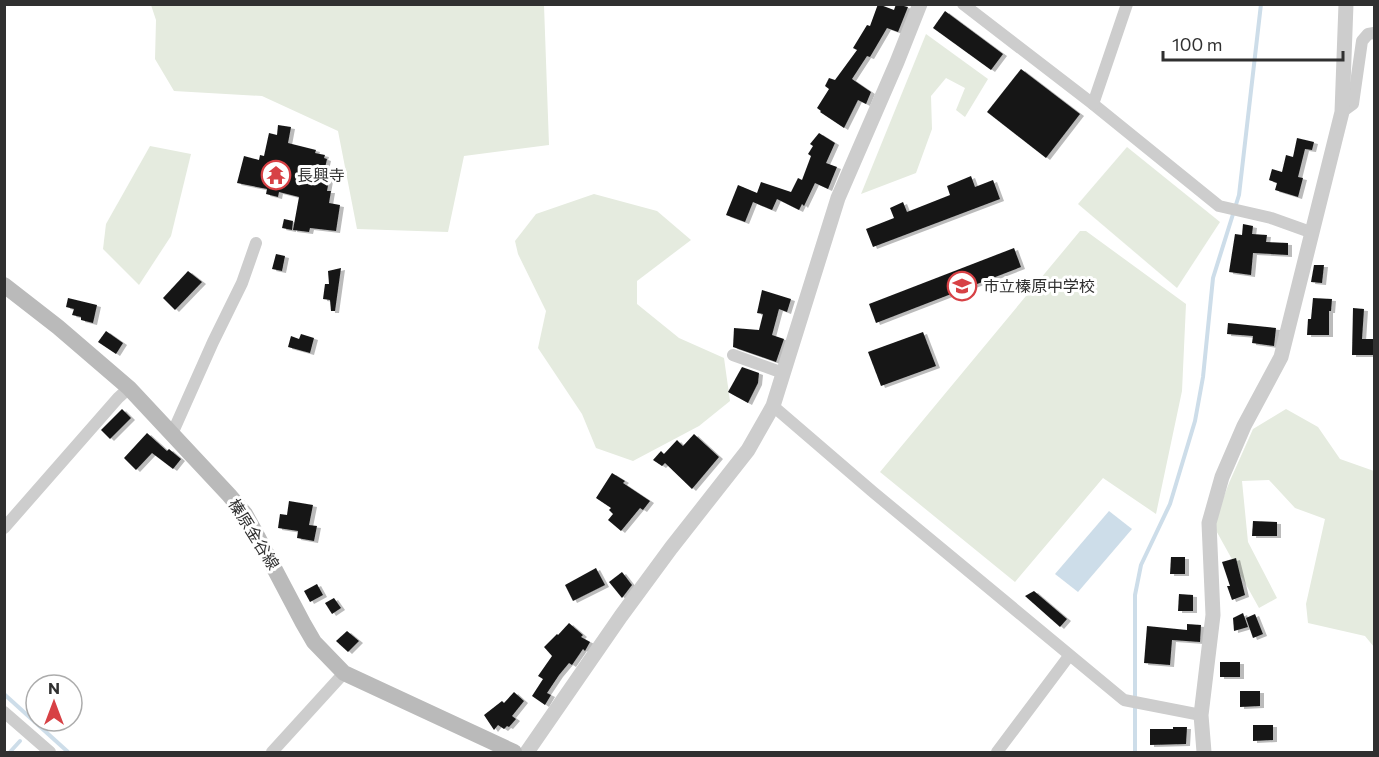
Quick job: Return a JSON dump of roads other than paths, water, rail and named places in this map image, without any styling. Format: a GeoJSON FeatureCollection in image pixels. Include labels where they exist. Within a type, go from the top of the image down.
{"type":"FeatureCollection","features":[{"type":"Feature","properties":{"kind":"main road","name":"榛原金谷線"},"geometry":{"type":"LineString","coordinates":[[4,285],[75,341],[129,388],[229,495],[244,514],[273,564],[314,642],[344,673],[514,753]]}},
{"type":"Feature","properties":{"kind":"street"},"geometry":{"type":"LineString","coordinates":[[527,753],[627,608],[748,450],[773,406],[838,198],[920,4]]}},
{"type":"Feature","properties":{"kind":"street"},"geometry":{"type":"LineString","coordinates":[[963,4],[1093,104],[1219,206],[1271,218],[1313,233]]}},
{"type":"Feature","properties":{"kind":"street"},"geometry":{"type":"LineString","coordinates":[[1093,104],[1127,4]]}},
{"type":"Feature","properties":{"kind":"street"},"geometry":{"type":"LineString","coordinates":[[1204,753],[1201,715],[1213,615],[1209,523],[1222,477],[1244,426],[1281,357],[1342,111],[1346,4]]}},
{"type":"Feature","properties":{"kind":"street"},"geometry":{"type":"LineString","coordinates":[[1342,111],[1353,104],[1362,41],[1368,34],[1374,33]]}},
{"type":"Feature","properties":{"kind":"street"},"geometry":{"type":"LineString","coordinates":[[172,435],[242,283],[256,243]]}},
{"type":"Feature","properties":{"kind":"street"},"geometry":{"type":"LineString","coordinates":[[733,355],[783,373]]}},
{"type":"Feature","properties":{"kind":"street"},"geometry":{"type":"LineString","coordinates":[[4,528],[129,388]]}},
{"type":"Feature","properties":{"kind":"street"},"geometry":{"type":"LineString","coordinates":[[773,406],[1069,656],[1127,701],[1201,715]]}},
{"type":"Feature","properties":{"kind":"street"},"geometry":{"type":"LineString","coordinates":[[997,753],[1069,656]]}},
{"type":"Feature","properties":{"kind":"street"},"geometry":{"type":"LineString","coordinates":[[273,753],[344,673]]}},
{"type":"Feature","properties":{"kind":"street"},"geometry":{"type":"LineString","coordinates":[[4,712],[50,753]]}},
{"type":"Feature","properties":{"kind":"water"},"geometry":{"type":"Polygon","coordinates":[[[1109,511],[1132,529],[1078,592],[1055,574],[1109,511]]]}},
{"type":"Feature","properties":{"kind":"waterway"},"geometry":{"type":"LineString","coordinates":[[1135,752],[1135,595],[1141,565],[1170,504],[1195,421],[1203,377],[1213,278],[1239,195],[1261,4]]}},
{"type":"Feature","properties":{"kind":"waterway"},"geometry":{"type":"LineString","coordinates":[[4,694],[68,752]]}},
{"type":"Feature","properties":{"kind":"waterway"},"geometry":{"type":"LineString","coordinates":[[10,752],[20,741]]}},
{"type":"Feature","properties":{"kind":"place","name":"長興寺"},"geometry":{"type":"Point","coordinates":[276,175]}},
{"type":"Feature","properties":{"kind":"place","name":"市立榛原中学校"},"geometry":{"type":"Point","coordinates":[962,286]}}]}
